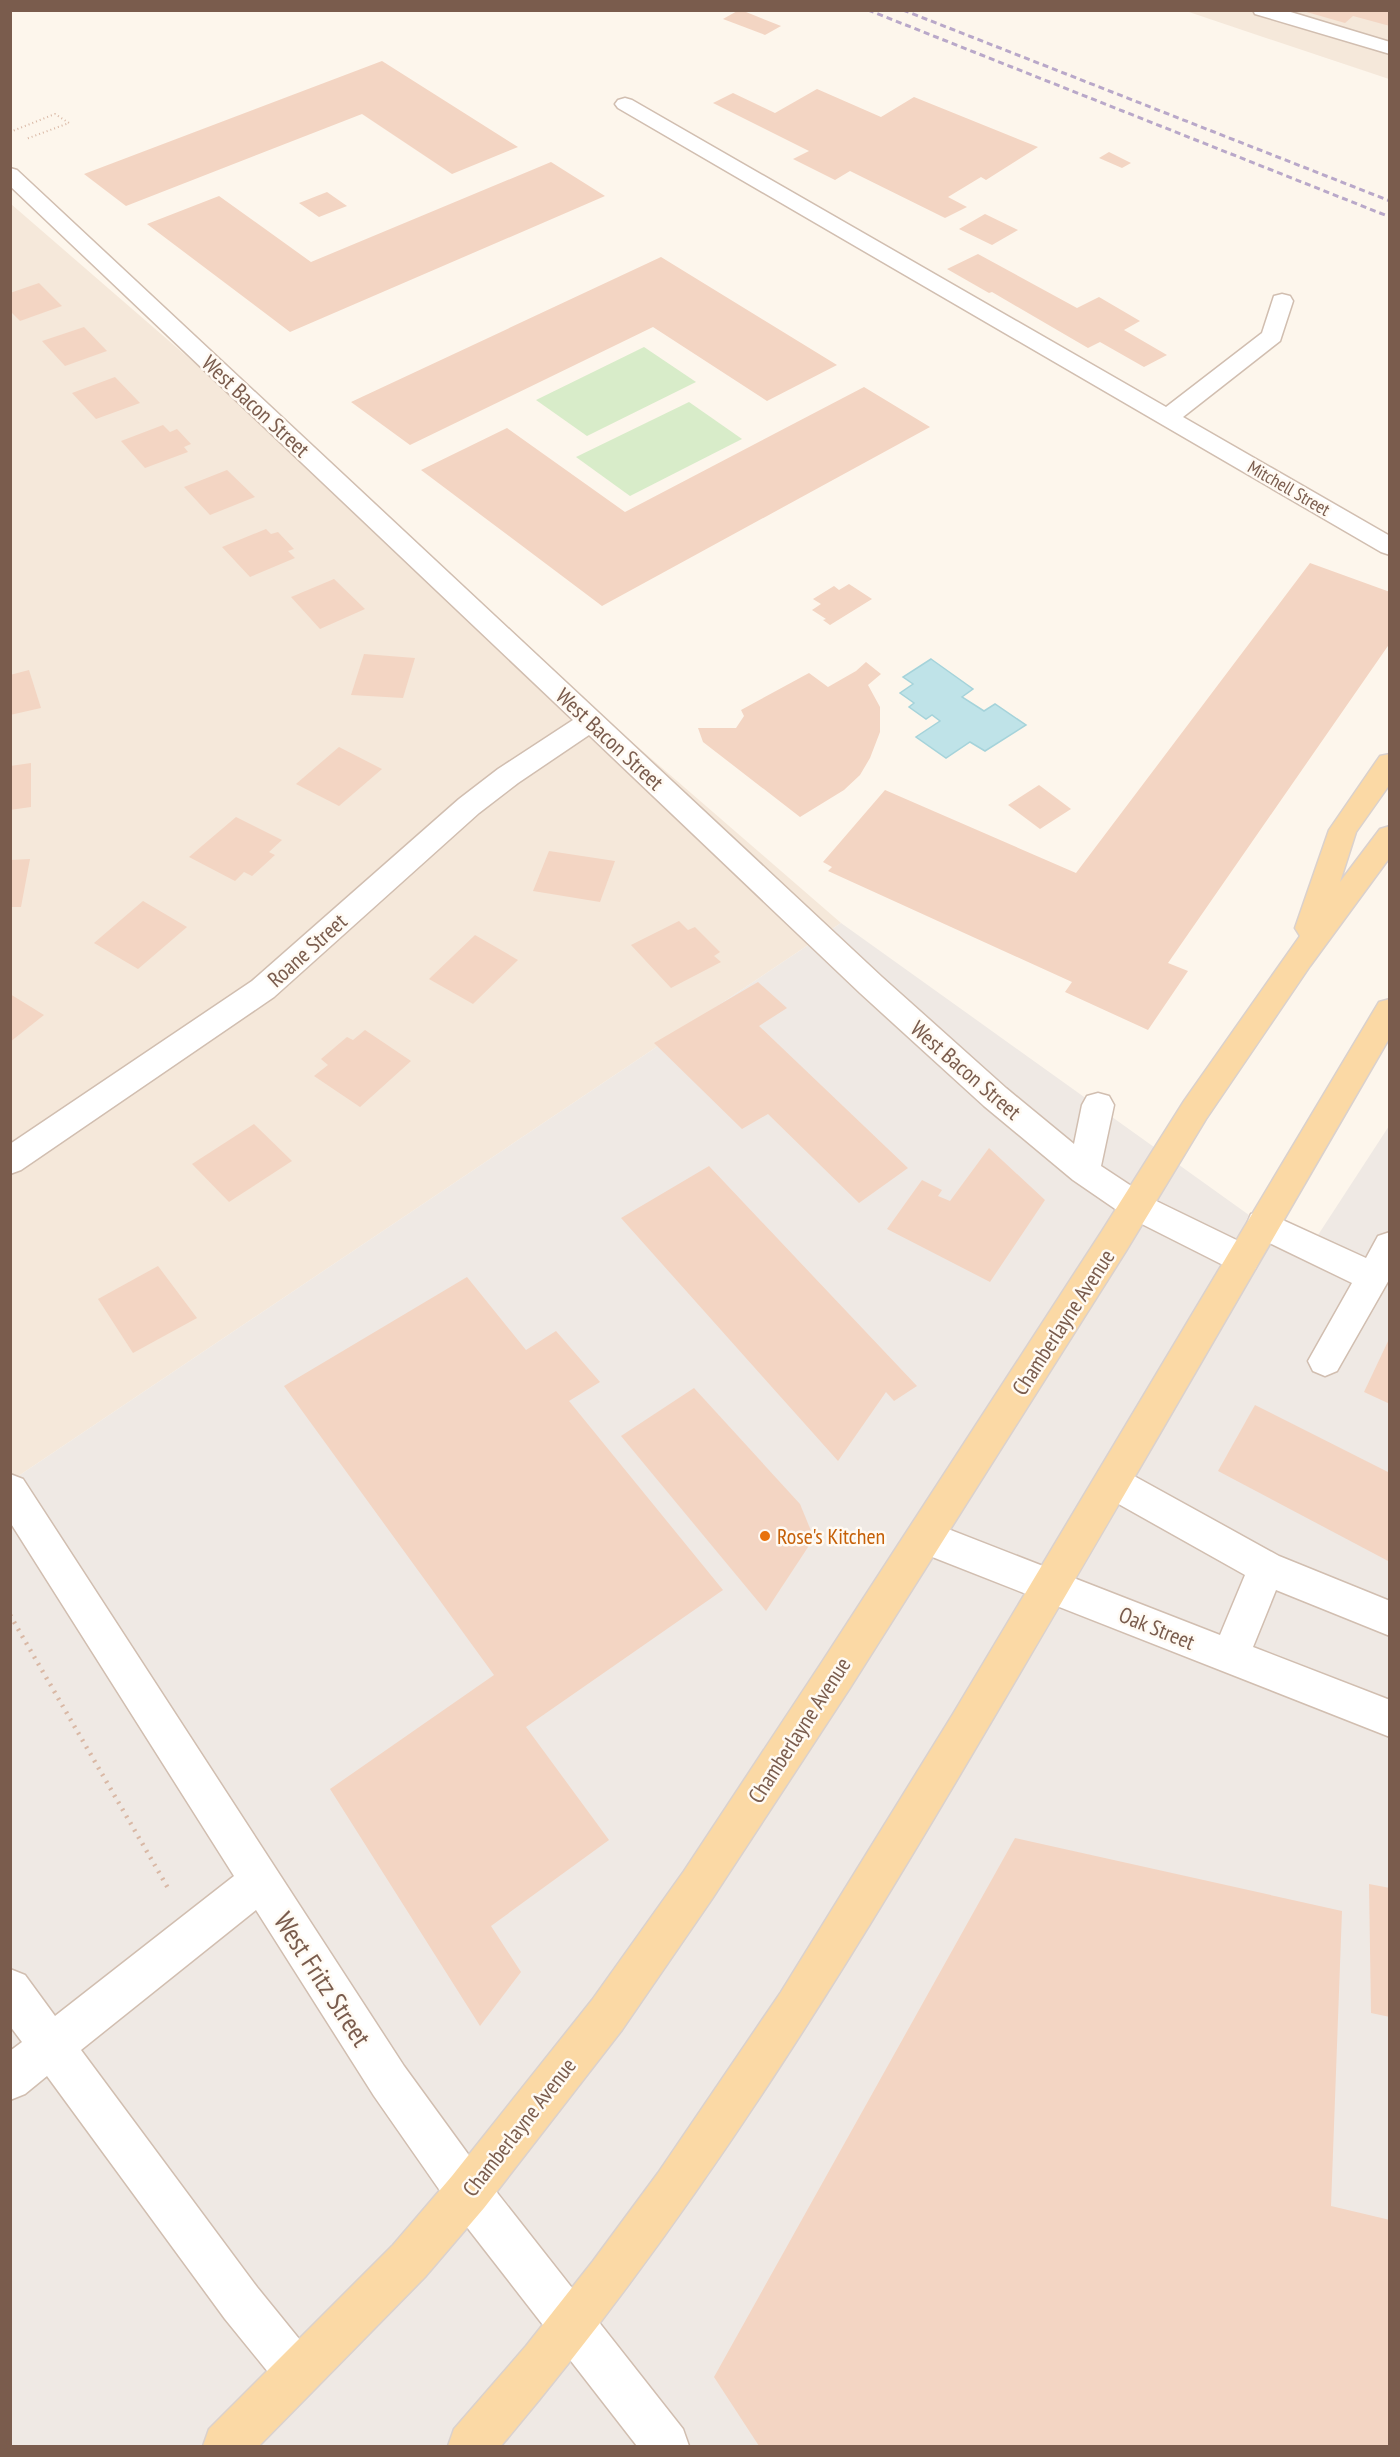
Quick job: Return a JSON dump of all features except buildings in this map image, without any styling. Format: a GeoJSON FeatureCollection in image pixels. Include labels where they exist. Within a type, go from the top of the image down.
{"type":"FeatureCollection","features":[{"type":"Feature","properties":{"kind":"main road","name":"Chamberlayne Avenue"},"geometry":{"type":"LineString","coordinates":[[1299,958],[1343,830],[1389,763]]}},
{"type":"Feature","properties":{"kind":"main road","name":"Chamberlayne Avenue"},"geometry":{"type":"LineString","coordinates":[[226,2446],[409,2261],[468,2192],[607,2015],[692,1894],[925,1537],[1195,1110],[1299,958],[1389,836]]}},
{"type":"Feature","properties":{"kind":"main road"},"geometry":{"type":"LineString","coordinates":[[471,2446],[573,2324],[690,2167],[853,1919],[1051,1587],[1389,1010]]}},
{"type":"Feature","properties":{"kind":"street"},"geometry":{"type":"LineString","coordinates":[[1262,10],[1389,48]]}},
{"type":"Feature","properties":{"kind":"street","name":"Mitchell Street"},"geometry":{"type":"LineString","coordinates":[[625,104],[1389,547]]}},
{"type":"Feature","properties":{"kind":"street","name":"West Bacon Street"},"geometry":{"type":"LineString","coordinates":[[10,174],[871,985],[995,1097],[1084,1171],[1136,1206],[1244,1259]]}},
{"type":"Feature","properties":{"kind":"street"},"geometry":{"type":"LineString","coordinates":[[1166,417],[1186,405],[1272,336],[1281,301]]}},
{"type":"Feature","properties":{"kind":"street","name":"Roane Street"},"geometry":{"type":"LineString","coordinates":[[10,1161],[263,989],[469,806],[525,764],[590,721]]}},
{"type":"Feature","properties":{"kind":"street"},"geometry":{"type":"LineString","coordinates":[[1084,1171],[1098,1105]]}},
{"type":"Feature","properties":{"kind":"street"},"geometry":{"type":"LineString","coordinates":[[1263,1224],[1372,1277]]}},
{"type":"Feature","properties":{"kind":"street"},"geometry":{"type":"LineString","coordinates":[[1325,1361],[1389,1246]]}},
{"type":"Feature","properties":{"kind":"street"},"geometry":{"type":"LineString","coordinates":[[1112,1482],[1266,1568],[1389,1619]]}},
{"type":"Feature","properties":{"kind":"street","name":"West Fritz Street"},"geometry":{"type":"LineString","coordinates":[[10,1490],[389,2081],[468,2192],[666,2446]]}},
{"type":"Feature","properties":{"kind":"street","name":"Oak Street"},"geometry":{"type":"LineString","coordinates":[[925,1537],[1389,1719]]}},
{"type":"Feature","properties":{"kind":"street"},"geometry":{"type":"LineString","coordinates":[[1230,1657],[1266,1568]]}},
{"type":"Feature","properties":{"kind":"street"},"geometry":{"type":"LineString","coordinates":[[10,2079],[260,1881]]}},
{"type":"Feature","properties":{"kind":"street"},"geometry":{"type":"LineString","coordinates":[[10,1990],[242,2303],[297,2372]]}},
{"type":"Feature","properties":{"kind":"path"},"geometry":{"type":"LineString","coordinates":[[10,132],[55,114],[69,123],[25,139]]}},
{"type":"Feature","properties":{"kind":"path"},"geometry":{"type":"LineString","coordinates":[[10,1615],[194,1934]]}},
{"type":"Feature","properties":{"kind":"shaded area"},"geometry":{"type":"Polygon","coordinates":[[[1186,11],[1389,11],[1389,79],[1260,36],[1186,11]]]}},
{"type":"Feature","properties":{"kind":"shaded area"},"geometry":{"type":"Polygon","coordinates":[[[11,204],[841,923],[11,1481],[11,204]]]}},
{"type":"Feature","properties":{"kind":"shaded area"},"geometry":{"type":"Polygon","coordinates":[[[841,923],[1305,1255],[1389,1126],[1389,2446],[11,2446],[11,1481],[841,923]]]}},
{"type":"Feature","properties":{"kind":"green space"},"geometry":{"type":"Polygon","coordinates":[[[644,347],[696,382],[587,436],[536,400],[644,347]]]}},
{"type":"Feature","properties":{"kind":"green space"},"geometry":{"type":"Polygon","coordinates":[[[689,402],[742,439],[630,496],[576,457],[689,402]]]}},
{"type":"Feature","properties":{"kind":"water"},"geometry":{"type":"Polygon","coordinates":[[[931,659],[973,689],[962,697],[984,711],[995,704],[1026,725],[985,751],[970,742],[946,758],[916,737],[940,721],[932,715],[926,719],[909,707],[914,703],[900,693],[913,684],[903,677],[931,659]]]}},
{"type":"Feature","properties":{"kind":"railway"},"geometry":{"type":"LineString","coordinates":[[868,10],[1390,217]]}},
{"type":"Feature","properties":{"kind":"railway"},"geometry":{"type":"LineString","coordinates":[[903,10],[1390,201]]}},
{"type":"Feature","properties":{"kind":"place","name":"Rose's Kitchen"},"geometry":{"type":"Point","coordinates":[765,1536]}}]}
